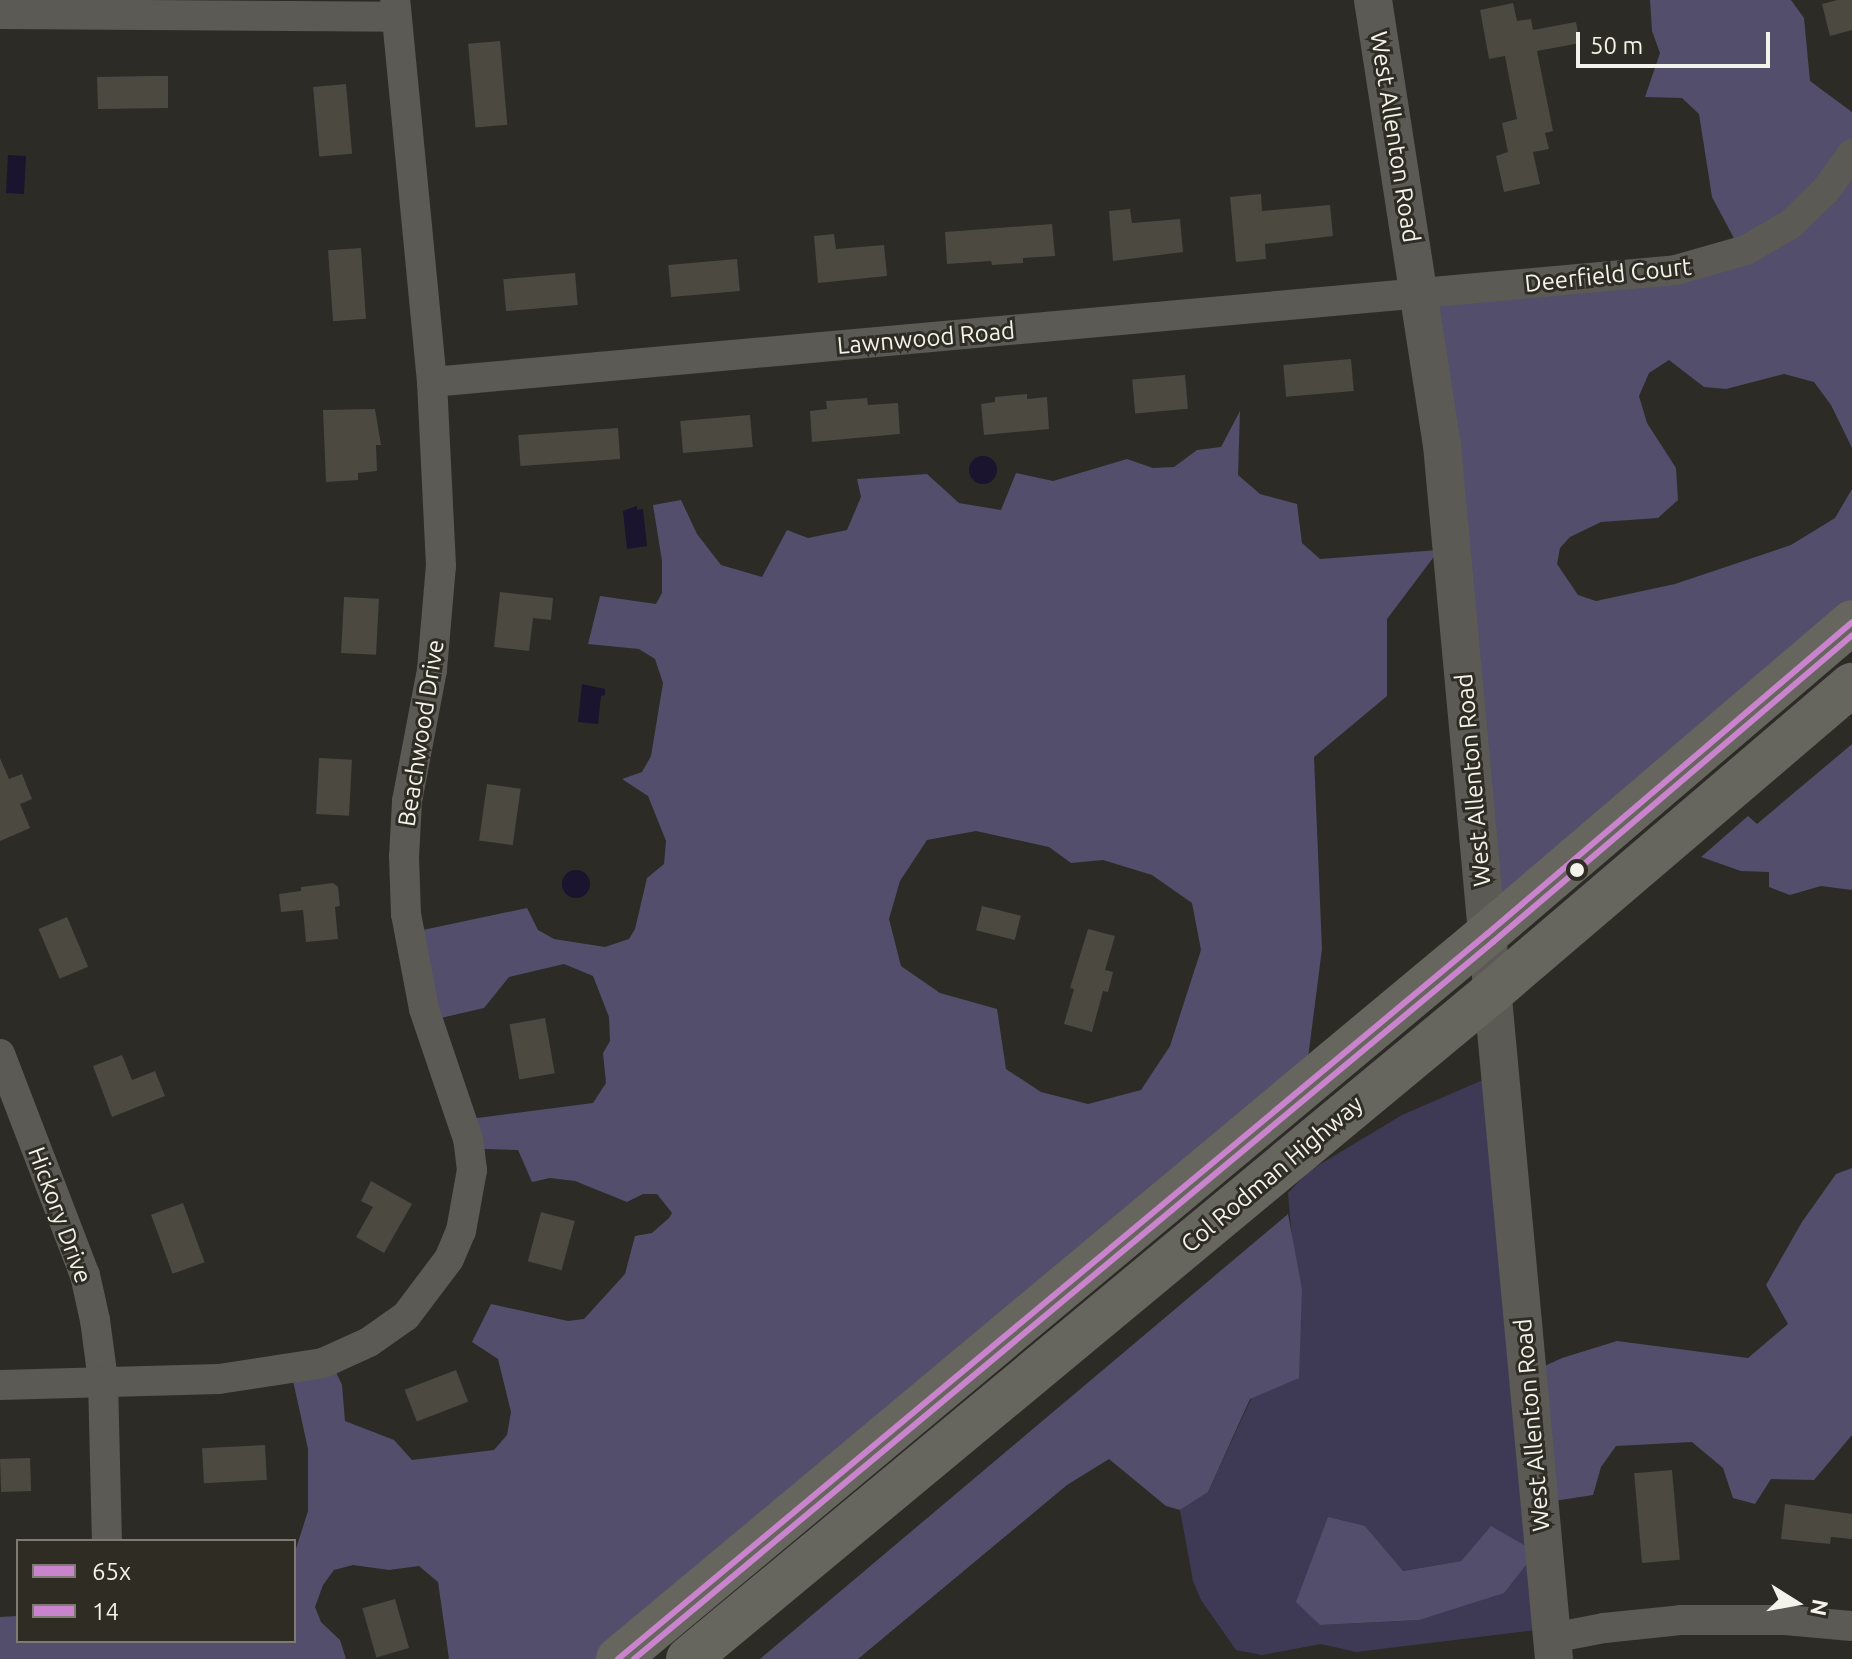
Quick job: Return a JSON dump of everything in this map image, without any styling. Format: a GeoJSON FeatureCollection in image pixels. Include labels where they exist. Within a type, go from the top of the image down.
{"type":"FeatureCollection","features":[{"type":"Feature","properties":{"kind":"highway","name":"Col Rodman Highway"},"geometry":{"type":"LineString","coordinates":[[618,1659],[1487,934],[1852,622]]}},
{"type":"Feature","properties":{"kind":"highway","name":"Col Rodman Highway"},"geometry":{"type":"LineString","coordinates":[[688,1659],[1492,992],[1852,685]]}},
{"type":"Feature","properties":{"kind":"street","name":"West Allenton Road"},"geometry":{"type":"LineString","coordinates":[[1373,0],[1442,445],[1553,1648]]}},
{"type":"Feature","properties":{"kind":"street"},"geometry":{"type":"LineString","coordinates":[[0,14],[396,8]]}},
{"type":"Feature","properties":{"kind":"street","name":"Beachwood Drive"},"geometry":{"type":"LineString","coordinates":[[0,1385],[219,1379],[323,1363],[369,1342],[406,1316],[449,1259],[461,1231],[472,1170],[468,1139],[436,1046],[413,963],[404,857],[407,801],[439,615],[441,566],[432,382],[396,8]]}},
{"type":"Feature","properties":{"kind":"street","name":"Deerfield Court"},"geometry":{"type":"LineString","coordinates":[[1419,294],[1676,270],[1711,263],[1746,250],[1791,224],[1826,190],[1852,154]]}},
{"type":"Feature","properties":{"kind":"street","name":"Lawnwood Road"},"geometry":{"type":"LineString","coordinates":[[432,382],[1419,294]]}},
{"type":"Feature","properties":{"kind":"street","name":"Hickory Drive"},"geometry":{"type":"LineString","coordinates":[[0,1054],[85,1275],[103,1380],[107,1539]]}},
{"type":"Feature","properties":{"kind":"street"},"geometry":{"type":"LineString","coordinates":[[1553,1648],[1604,1628],[1681,1620],[1785,1620],[1852,1626]]}},
{"type":"Feature","properties":{"kind":"shaded area"},"geometry":{"type":"Polygon","coordinates":[[[1650,0],[1791,0],[1804,18],[1810,81],[1852,112],[1852,448],[1831,405],[1814,382],[1784,374],[1726,389],[1704,387],[1669,360],[1649,373],[1639,396],[1647,423],[1676,468],[1678,500],[1658,518],[1601,522],[1570,537],[1560,548],[1557,564],[1578,595],[1596,601],[1675,584],[1791,545],[1835,518],[1852,489],[1852,621],[1496,923],[1413,291],[1614,278],[1737,244],[1712,197],[1699,114],[1682,98],[1645,97],[1660,53],[1652,31],[1650,0]]]}},
{"type":"Feature","properties":{"kind":"shaded area"},"geometry":{"type":"Polygon","coordinates":[[[8,155],[26,156],[24,194],[6,193],[8,155]]]}},
{"type":"Feature","properties":{"kind":"shaded area"},"geometry":{"type":"Polygon","coordinates":[[[1240,411],[1238,475],[1260,494],[1297,504],[1302,543],[1320,559],[1439,550],[1387,619],[1387,696],[1314,757],[1322,949],[1307,1066],[619,1659],[449,1659],[438,1582],[419,1566],[389,1570],[353,1565],[334,1570],[323,1585],[315,1607],[321,1622],[340,1640],[346,1659],[0,1659],[0,1617],[16,1616],[16,1643],[296,1643],[296,1549],[308,1511],[308,1449],[290,1367],[328,1355],[342,1385],[345,1421],[394,1440],[412,1460],[494,1450],[507,1435],[511,1412],[498,1359],[472,1342],[491,1304],[568,1321],[584,1319],[625,1274],[635,1236],[652,1233],[672,1213],[657,1194],[643,1194],[627,1202],[575,1181],[550,1178],[532,1182],[518,1150],[459,1148],[454,1121],[593,1103],[606,1083],[603,1053],[610,1041],[609,1017],[593,976],[564,964],[509,977],[484,1008],[428,1021],[404,934],[527,908],[538,930],[554,939],[605,947],[629,939],[635,929],[647,878],[664,864],[666,841],[648,796],[622,779],[642,772],[651,756],[663,683],[655,659],[639,649],[588,644],[600,596],[656,604],[662,593],[662,561],[653,505],[681,500],[697,534],[721,565],[762,577],[787,530],[808,538],[847,530],[861,497],[857,479],[927,474],[959,503],[1001,510],[1016,473],[1053,481],[1127,459],[1153,468],[1174,467],[1197,450],[1221,447],[1240,411]],[[976,831],[927,840],[900,881],[889,919],[901,966],[940,993],[997,1009],[1006,1069],[1041,1092],[1088,1104],[1141,1090],[1170,1046],[1201,950],[1192,903],[1152,875],[1103,860],[1071,863],[1049,847],[976,831]]]}},
{"type":"Feature","properties":{"kind":"shaded area"},"geometry":{"type":"Polygon","coordinates":[[[983,456],[993,460],[997,470],[993,480],[983,484],[973,480],[969,470],[973,460],[983,456]]]}},
{"type":"Feature","properties":{"kind":"shaded area"},"geometry":{"type":"Polygon","coordinates":[[[637,506],[637,510],[643,509],[647,546],[627,549],[623,511],[637,506]]]}},
{"type":"Feature","properties":{"kind":"shaded area"},"geometry":{"type":"Polygon","coordinates":[[[582,684],[605,689],[605,695],[601,696],[598,724],[578,722],[582,684]]]}},
{"type":"Feature","properties":{"kind":"shaded area"},"geometry":{"type":"Polygon","coordinates":[[[1852,744],[1852,890],[1821,886],[1790,895],[1769,887],[1769,872],[1741,871],[1701,857],[1748,816],[1757,824],[1852,744]]]}},
{"type":"Feature","properties":{"kind":"shaded area"},"geometry":{"type":"Polygon","coordinates":[[[576,870],[586,874],[590,884],[586,894],[576,898],[566,894],[562,884],[566,874],[576,870]]]}},
{"type":"Feature","properties":{"kind":"shaded area"},"geometry":{"type":"Polygon","coordinates":[[[1492,1076],[1544,1629],[1356,1652],[1321,1644],[1262,1655],[1236,1650],[1201,1600],[1193,1581],[1180,1510],[1208,1492],[1302,1289],[1293,1251],[1288,1193],[1309,1171],[1402,1115],[1492,1076]],[[1365,1526],[1320,1625],[1419,1620],[1491,1526],[1461,1561],[1402,1571],[1365,1526]]]}},
{"type":"Feature","properties":{"kind":"shaded area"},"geometry":{"type":"Polygon","coordinates":[[[1852,1168],[1852,1435],[1814,1480],[1771,1479],[1755,1504],[1733,1498],[1723,1468],[1692,1442],[1616,1446],[1601,1467],[1593,1495],[1541,1503],[1521,1377],[1562,1358],[1617,1341],[1748,1358],[1788,1324],[1766,1285],[1802,1222],[1836,1174],[1852,1168]]]}},
{"type":"Feature","properties":{"kind":"shaded area"},"geometry":{"type":"Polygon","coordinates":[[[1288,1214],[1302,1289],[1299,1378],[1250,1399],[1208,1492],[1180,1510],[1166,1506],[1109,1459],[1067,1485],[858,1659],[760,1659],[1288,1214]]]}},
{"type":"Feature","properties":{"kind":"shaded area"},"geometry":{"type":"Polygon","coordinates":[[[1328,1517],[1365,1526],[1403,1571],[1461,1561],[1491,1526],[1536,1552],[1504,1593],[1419,1620],[1320,1625],[1296,1602],[1328,1517]]]}},
{"type":"Feature","properties":{"kind":"building"},"geometry":{"type":"Polygon","coordinates":[[[1852,0],[1852,30],[1830,36],[1822,4],[1852,0]]]}},
{"type":"Feature","properties":{"kind":"building"},"geometry":{"type":"Polygon","coordinates":[[[1513,3],[1517,21],[1531,19],[1533,30],[1576,22],[1580,43],[1537,51],[1553,131],[1545,133],[1549,149],[1533,152],[1540,184],[1504,192],[1496,156],[1508,152],[1502,123],[1517,119],[1505,56],[1489,59],[1480,10],[1513,3]]]}},
{"type":"Feature","properties":{"kind":"building"},"geometry":{"type":"Polygon","coordinates":[[[500,41],[507,125],[475,127],[468,44],[500,41]]]}},
{"type":"Feature","properties":{"kind":"building"},"geometry":{"type":"Polygon","coordinates":[[[168,76],[168,108],[98,109],[97,77],[168,76]]]}},
{"type":"Feature","properties":{"kind":"building"},"geometry":{"type":"Polygon","coordinates":[[[346,84],[352,154],[319,157],[313,87],[346,84]]]}},
{"type":"Feature","properties":{"kind":"building"},"geometry":{"type":"Polygon","coordinates":[[[1261,194],[1262,211],[1330,205],[1333,236],[1265,244],[1266,259],[1236,262],[1230,197],[1261,194]]]}},
{"type":"Feature","properties":{"kind":"building"},"geometry":{"type":"Polygon","coordinates":[[[1130,209],[1132,223],[1180,219],[1183,252],[1113,261],[1109,211],[1130,209]]]}},
{"type":"Feature","properties":{"kind":"building"},"geometry":{"type":"Polygon","coordinates":[[[1052,224],[1055,256],[1023,258],[1023,263],[992,265],[991,261],[947,264],[945,232],[1052,224]]]}},
{"type":"Feature","properties":{"kind":"building"},"geometry":{"type":"Polygon","coordinates":[[[834,234],[836,249],[884,245],[887,276],[818,283],[814,236],[834,234]]]}},
{"type":"Feature","properties":{"kind":"building"},"geometry":{"type":"Polygon","coordinates":[[[361,248],[366,319],[333,321],[328,250],[361,248]]]}},
{"type":"Feature","properties":{"kind":"building"},"geometry":{"type":"Polygon","coordinates":[[[737,259],[740,291],[671,297],[668,265],[737,259]]]}},
{"type":"Feature","properties":{"kind":"building"},"geometry":{"type":"Polygon","coordinates":[[[575,273],[578,305],[506,311],[503,279],[575,273]]]}},
{"type":"Feature","properties":{"kind":"building"},"geometry":{"type":"Polygon","coordinates":[[[1351,359],[1354,391],[1286,397],[1283,365],[1351,359]]]}},
{"type":"Feature","properties":{"kind":"building"},"geometry":{"type":"Polygon","coordinates":[[[1185,375],[1188,409],[1135,413],[1132,380],[1185,375]]]}},
{"type":"Feature","properties":{"kind":"building"},"geometry":{"type":"Polygon","coordinates":[[[1027,394],[1027,399],[1047,397],[1049,429],[984,435],[981,404],[995,402],[995,397],[1027,394]]]}},
{"type":"Feature","properties":{"kind":"building"},"geometry":{"type":"Polygon","coordinates":[[[867,398],[868,405],[898,403],[900,434],[812,442],[810,411],[827,409],[826,401],[867,398]]]}},
{"type":"Feature","properties":{"kind":"building"},"geometry":{"type":"Polygon","coordinates":[[[375,409],[381,445],[376,445],[377,471],[358,473],[358,480],[326,482],[323,410],[375,409]]]}},
{"type":"Feature","properties":{"kind":"building"},"geometry":{"type":"Polygon","coordinates":[[[750,415],[753,447],[683,453],[680,421],[750,415]]]}},
{"type":"Feature","properties":{"kind":"building"},"geometry":{"type":"Polygon","coordinates":[[[618,428],[620,459],[520,466],[518,435],[618,428]]]}},
{"type":"Feature","properties":{"kind":"building"},"geometry":{"type":"Polygon","coordinates":[[[500,592],[553,598],[551,620],[533,618],[529,651],[494,647],[500,592]]]}},
{"type":"Feature","properties":{"kind":"building"},"geometry":{"type":"Polygon","coordinates":[[[344,597],[379,599],[376,655],[341,653],[344,597]]]}},
{"type":"Feature","properties":{"kind":"building"},"geometry":{"type":"Polygon","coordinates":[[[0,758],[9,779],[22,774],[32,799],[20,804],[30,828],[0,841],[0,758]]]}},
{"type":"Feature","properties":{"kind":"building"},"geometry":{"type":"Polygon","coordinates":[[[319,758],[352,760],[349,816],[316,814],[319,758]]]}},
{"type":"Feature","properties":{"kind":"building"},"geometry":{"type":"Polygon","coordinates":[[[487,784],[521,789],[513,845],[479,840],[487,784]]]}},
{"type":"Feature","properties":{"kind":"building"},"geometry":{"type":"Polygon","coordinates":[[[333,883],[338,887],[340,906],[335,907],[338,939],[306,942],[303,910],[281,912],[279,894],[301,891],[301,887],[333,883]]]}},
{"type":"Feature","properties":{"kind":"building"},"geometry":{"type":"Polygon","coordinates":[[[982,906],[1021,916],[1015,940],[976,930],[982,906]]]}},
{"type":"Feature","properties":{"kind":"building"},"geometry":{"type":"Polygon","coordinates":[[[67,917],[88,967],[60,979],[38,929],[67,917]]]}},
{"type":"Feature","properties":{"kind":"building"},"geometry":{"type":"Polygon","coordinates":[[[1088,929],[1115,936],[1105,970],[1113,972],[1108,992],[1103,991],[1092,1032],[1064,1024],[1074,989],[1070,988],[1088,929]]]}},
{"type":"Feature","properties":{"kind":"building"},"geometry":{"type":"Polygon","coordinates":[[[545,1018],[555,1073],[519,1079],[510,1024],[545,1018]]]}},
{"type":"Feature","properties":{"kind":"building"},"geometry":{"type":"Polygon","coordinates":[[[122,1055],[132,1080],[155,1071],[165,1096],[112,1117],[93,1066],[122,1055]]]}},
{"type":"Feature","properties":{"kind":"building"},"geometry":{"type":"Polygon","coordinates":[[[371,1181],[412,1204],[384,1253],[356,1237],[373,1207],[361,1201],[371,1181]]]}},
{"type":"Feature","properties":{"kind":"building"},"geometry":{"type":"Polygon","coordinates":[[[183,1203],[205,1262],[173,1274],[151,1215],[183,1203]]]}},
{"type":"Feature","properties":{"kind":"building"},"geometry":{"type":"Polygon","coordinates":[[[541,1212],[575,1221],[562,1270],[528,1261],[541,1212]]]}},
{"type":"Feature","properties":{"kind":"building"},"geometry":{"type":"Polygon","coordinates":[[[456,1370],[468,1402],[417,1421],[405,1390],[456,1370]]]}},
{"type":"Feature","properties":{"kind":"building"},"geometry":{"type":"Polygon","coordinates":[[[265,1445],[267,1480],[204,1483],[202,1448],[265,1445]]]}},
{"type":"Feature","properties":{"kind":"building"},"geometry":{"type":"Polygon","coordinates":[[[30,1458],[31,1491],[1,1492],[0,1459],[30,1458]]]}},
{"type":"Feature","properties":{"kind":"building"},"geometry":{"type":"Polygon","coordinates":[[[1672,1470],[1680,1560],[1642,1563],[1634,1473],[1672,1470]]]}},
{"type":"Feature","properties":{"kind":"building"},"geometry":{"type":"Polygon","coordinates":[[[1785,1504],[1852,1514],[1852,1539],[1831,1537],[1830,1544],[1781,1539],[1785,1504]]]}},
{"type":"Feature","properties":{"kind":"building"},"geometry":{"type":"Polygon","coordinates":[[[395,1599],[409,1648],[376,1657],[362,1608],[395,1599]]]}},
{"type":"Feature","properties":{"kind":"transit line","name":"65x"},"geometry":{"type":"LineString","coordinates":[[618,1659],[1487,934],[1852,622]]}},
{"type":"Feature","properties":{"kind":"transit line","name":"14"},"geometry":{"type":"LineString","coordinates":[[634,1659],[1493,942],[1852,635]]}}]}
